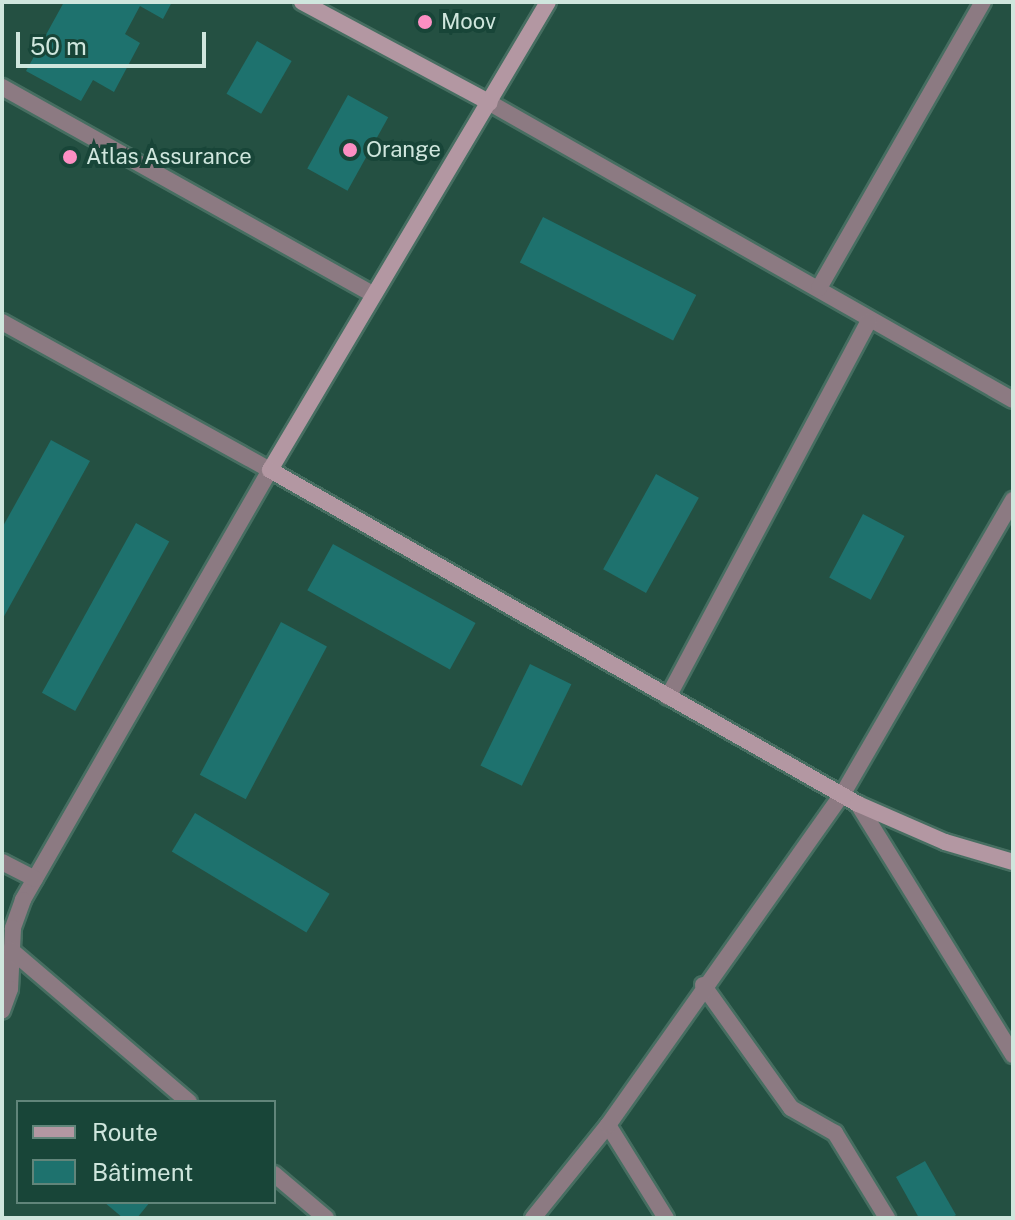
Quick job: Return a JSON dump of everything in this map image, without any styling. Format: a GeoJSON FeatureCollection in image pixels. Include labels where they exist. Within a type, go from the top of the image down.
{"type":"FeatureCollection","features":[{"type":"Feature","properties":{"kind":"main road"},"geometry":{"type":"LineString","coordinates":[[302,2],[490,103]]}},
{"type":"Feature","properties":{"kind":"main road"},"geometry":{"type":"LineString","coordinates":[[548,2],[490,103],[370,293],[270,470],[858,804],[945,842],[1013,862]]}},
{"type":"Feature","properties":{"kind":"street"},"geometry":{"type":"LineString","coordinates":[[819,288],[983,2]]}},
{"type":"Feature","properties":{"kind":"street"},"geometry":{"type":"LineString","coordinates":[[2,87],[370,293]]}},
{"type":"Feature","properties":{"kind":"street"},"geometry":{"type":"LineString","coordinates":[[490,103],[819,288],[869,321],[1013,400]]}},
{"type":"Feature","properties":{"kind":"street"},"geometry":{"type":"LineString","coordinates":[[668,697],[869,321]]}},
{"type":"Feature","properties":{"kind":"street"},"geometry":{"type":"LineString","coordinates":[[2,322],[270,470],[15,917],[10,989],[2,1011]]}},
{"type":"Feature","properties":{"kind":"street"},"geometry":{"type":"LineString","coordinates":[[533,1218],[608,1125],[703,985],[842,795],[1013,500]]}},
{"type":"Feature","properties":{"kind":"street"},"geometry":{"type":"LineString","coordinates":[[858,804],[1013,1055]]}},
{"type":"Feature","properties":{"kind":"street"},"geometry":{"type":"LineString","coordinates":[[2,862],[35,879]]}},
{"type":"Feature","properties":{"kind":"street"},"geometry":{"type":"LineString","coordinates":[[11,950],[187,1100]]}},
{"type":"Feature","properties":{"kind":"street"},"geometry":{"type":"LineString","coordinates":[[703,985],[791,1108],[835,1133],[887,1218]]}},
{"type":"Feature","properties":{"kind":"street"},"geometry":{"type":"LineString","coordinates":[[608,1125],[666,1218]]}},
{"type":"Feature","properties":{"kind":"street"},"geometry":{"type":"LineString","coordinates":[[276,1176],[326,1218]]}},
{"type":"Feature","properties":{"kind":"building"},"geometry":{"type":"Polygon","coordinates":[[[64,2],[172,2],[163,19],[140,6],[125,34],[140,43],[114,92],[93,80],[81,101],[26,71],[64,2]]]}},
{"type":"Feature","properties":{"kind":"building"},"geometry":{"type":"Polygon","coordinates":[[[257,41],[292,61],[261,114],[226,94],[257,41]]]}},
{"type":"Feature","properties":{"kind":"building"},"geometry":{"type":"Polygon","coordinates":[[[348,95],[388,117],[348,191],[307,168],[348,95]]]}},
{"type":"Feature","properties":{"kind":"building"},"geometry":{"type":"Polygon","coordinates":[[[543,217],[696,295],[673,341],[520,262],[543,217]]]}},
{"type":"Feature","properties":{"kind":"building"},"geometry":{"type":"Polygon","coordinates":[[[51,440],[90,461],[2,620],[2,528],[51,440]]]}},
{"type":"Feature","properties":{"kind":"building"},"geometry":{"type":"Polygon","coordinates":[[[656,474],[699,498],[646,593],[603,569],[656,474]]]}},
{"type":"Feature","properties":{"kind":"building"},"geometry":{"type":"Polygon","coordinates":[[[863,514],[904,536],[871,600],[829,578],[863,514]]]}},
{"type":"Feature","properties":{"kind":"building"},"geometry":{"type":"Polygon","coordinates":[[[136,523],[169,541],[75,711],[42,693],[136,523]]]}},
{"type":"Feature","properties":{"kind":"building"},"geometry":{"type":"Polygon","coordinates":[[[333,544],[476,623],[450,669],[307,590],[333,544]]]}},
{"type":"Feature","properties":{"kind":"building"},"geometry":{"type":"Polygon","coordinates":[[[281,622],[327,646],[246,799],[200,775],[281,622]]]}},
{"type":"Feature","properties":{"kind":"building"},"geometry":{"type":"Polygon","coordinates":[[[530,664],[571,684],[522,786],[480,766],[530,664]]]}},
{"type":"Feature","properties":{"kind":"building"},"geometry":{"type":"Polygon","coordinates":[[[195,813],[330,894],[306,932],[172,852],[195,813]]]}},
{"type":"Feature","properties":{"kind":"building"},"geometry":{"type":"Polygon","coordinates":[[[925,1161],[956,1215],[951,1218],[919,1218],[896,1177],[925,1161]]]}},
{"type":"Feature","properties":{"kind":"building"},"geometry":{"type":"Polygon","coordinates":[[[106,1204],[148,1204],[137,1218],[123,1218],[106,1204]]]}},
{"type":"Feature","properties":{"kind":"place","name":"Moov"},"geometry":{"type":"Point","coordinates":[425,22]}},
{"type":"Feature","properties":{"kind":"place","name":"Orange"},"geometry":{"type":"Point","coordinates":[350,150]}},
{"type":"Feature","properties":{"kind":"place","name":"Atlas Assurance"},"geometry":{"type":"Point","coordinates":[70,157]}}]}
